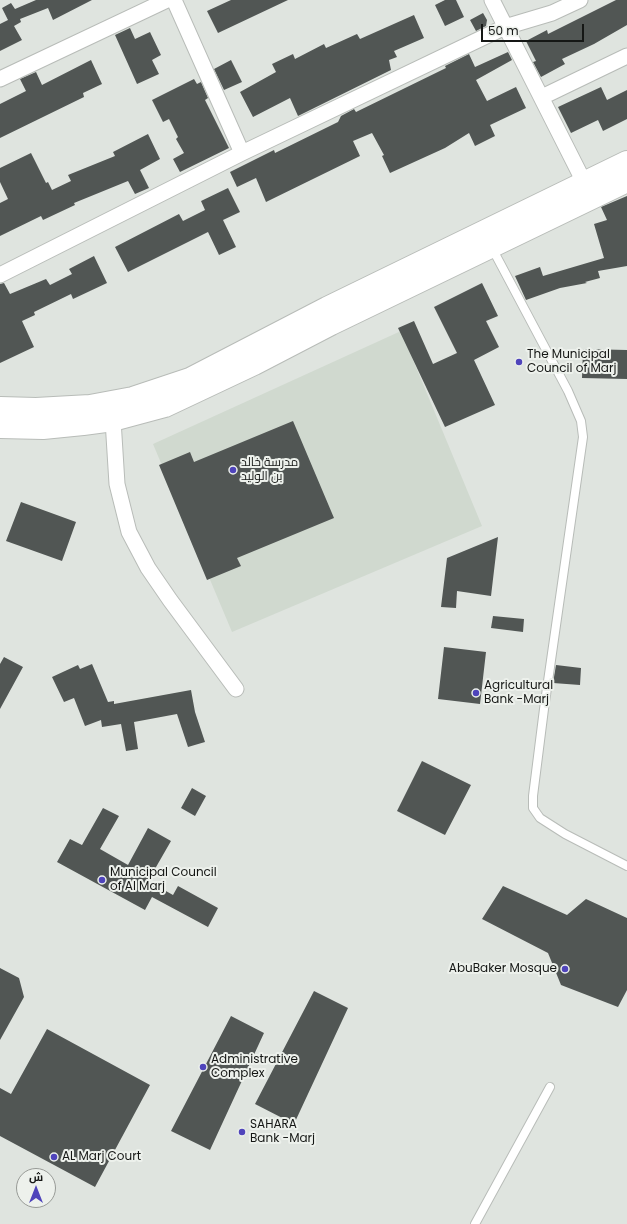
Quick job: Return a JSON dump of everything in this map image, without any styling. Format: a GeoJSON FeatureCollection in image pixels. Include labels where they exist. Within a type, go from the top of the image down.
{"type":"FeatureCollection","features":[{"type":"Feature","properties":{"kind":"main road"},"geometry":{"type":"LineString","coordinates":[[0,428],[43,428],[113,420],[165,406],[491,247],[588,190],[627,162]]}},
{"type":"Feature","properties":{"kind":"main road"},"geometry":{"type":"LineString","coordinates":[[0,408],[36,409],[90,406],[132,398],[190,380],[327,308],[588,190],[627,181]]}},
{"type":"Feature","properties":{"kind":"street"},"geometry":{"type":"LineString","coordinates":[[0,79],[167,0]]}},
{"type":"Feature","properties":{"kind":"street"},"geometry":{"type":"LineString","coordinates":[[174,0],[242,153]]}},
{"type":"Feature","properties":{"kind":"street"},"geometry":{"type":"LineString","coordinates":[[492,0],[588,190]]}},
{"type":"Feature","properties":{"kind":"street"},"geometry":{"type":"LineString","coordinates":[[0,275],[242,153],[505,27],[552,13],[580,0]]}},
{"type":"Feature","properties":{"kind":"street"},"geometry":{"type":"LineString","coordinates":[[542,97],[627,56]]}},
{"type":"Feature","properties":{"kind":"street"},"geometry":{"type":"LineString","coordinates":[[113,420],[117,484],[121,506],[129,532],[148,568],[236,689]]}},
{"type":"Feature","properties":{"kind":"lane"},"geometry":{"type":"LineString","coordinates":[[491,247],[568,391],[581,421],[583,437],[532,796],[534,808],[540,818],[565,834],[627,866]]}},
{"type":"Feature","properties":{"kind":"lane"},"geometry":{"type":"LineString","coordinates":[[475,1224],[550,1087]]}},
{"type":"Feature","properties":{"kind":"shaded area"},"geometry":{"type":"Polygon","coordinates":[[[401,331],[482,526],[232,632],[153,444],[401,331]]]}},
{"type":"Feature","properties":{"kind":"building"},"geometry":{"type":"Polygon","coordinates":[[[36,0],[92,0],[53,20],[48,8],[20,19],[21,22],[14,26],[22,40],[0,51],[0,24],[8,20],[2,8],[11,3],[15,9],[36,0]]]}},
{"type":"Feature","properties":{"kind":"building"},"geometry":{"type":"Polygon","coordinates":[[[231,0],[288,0],[218,33],[207,11],[231,0]]]}},
{"type":"Feature","properties":{"kind":"building"},"geometry":{"type":"Polygon","coordinates":[[[445,0],[456,0],[464,17],[445,26],[435,5],[445,0]]]}},
{"type":"Feature","properties":{"kind":"building"},"geometry":{"type":"Polygon","coordinates":[[[616,0],[627,0],[627,25],[594,44],[562,59],[565,64],[541,77],[533,62],[536,61],[526,41],[547,30],[548,34],[616,0]]]}},
{"type":"Feature","properties":{"kind":"building"},"geometry":{"type":"Polygon","coordinates":[[[483,13],[487,20],[486,26],[476,31],[470,20],[483,13]]]}},
{"type":"Feature","properties":{"kind":"building"},"geometry":{"type":"Polygon","coordinates":[[[414,15],[424,38],[394,51],[397,57],[389,60],[391,70],[298,116],[290,98],[253,117],[240,92],[276,72],[272,64],[293,54],[295,59],[324,44],[326,48],[357,34],[360,39],[414,15]]]}},
{"type":"Feature","properties":{"kind":"building"},"geometry":{"type":"Polygon","coordinates":[[[130,28],[135,39],[150,32],[161,55],[152,60],[159,74],[137,84],[115,35],[130,28]]]}},
{"type":"Feature","properties":{"kind":"building"},"geometry":{"type":"Polygon","coordinates":[[[508,52],[512,60],[476,80],[487,101],[516,87],[526,108],[490,125],[495,136],[475,146],[469,133],[445,148],[390,173],[382,156],[384,155],[372,133],[353,141],[360,156],[266,202],[256,178],[237,187],[230,172],[274,150],[275,153],[338,122],[341,116],[354,109],[356,112],[446,68],[445,66],[469,54],[475,67],[508,52]]]}},
{"type":"Feature","properties":{"kind":"building"},"geometry":{"type":"Polygon","coordinates":[[[91,60],[102,84],[83,93],[84,97],[0,138],[0,104],[26,91],[20,79],[36,72],[42,85],[91,60]]]}},
{"type":"Feature","properties":{"kind":"building"},"geometry":{"type":"Polygon","coordinates":[[[231,60],[242,82],[224,90],[214,69],[231,60]]]}},
{"type":"Feature","properties":{"kind":"building"},"geometry":{"type":"Polygon","coordinates":[[[194,79],[197,84],[201,82],[208,98],[205,100],[229,148],[180,172],[173,159],[184,153],[176,139],[178,137],[169,119],[163,122],[152,100],[194,79]]]}},
{"type":"Feature","properties":{"kind":"building"},"geometry":{"type":"Polygon","coordinates":[[[601,87],[607,100],[627,90],[627,119],[603,131],[598,120],[571,133],[558,107],[601,87]]]}},
{"type":"Feature","properties":{"kind":"building"},"geometry":{"type":"Polygon","coordinates":[[[148,134],[160,159],[140,170],[149,188],[135,194],[128,181],[74,203],[75,205],[43,220],[41,216],[0,236],[0,203],[8,199],[0,182],[0,168],[31,153],[46,183],[48,182],[52,190],[71,181],[68,175],[115,156],[113,152],[148,134]]]}},
{"type":"Feature","properties":{"kind":"building"},"geometry":{"type":"Polygon","coordinates":[[[228,188],[240,212],[223,220],[236,247],[219,255],[208,232],[128,272],[115,247],[179,214],[183,221],[205,210],[201,201],[228,188]]]}},
{"type":"Feature","properties":{"kind":"building"},"geometry":{"type":"Polygon","coordinates":[[[627,196],[627,266],[598,271],[600,278],[585,282],[587,283],[560,288],[526,300],[515,276],[540,267],[543,276],[604,258],[594,224],[607,220],[601,207],[627,196]]]}},
{"type":"Feature","properties":{"kind":"building"},"geometry":{"type":"Polygon","coordinates":[[[94,256],[107,283],[73,299],[71,294],[34,312],[35,315],[22,321],[34,347],[0,363],[0,284],[4,283],[10,294],[46,279],[50,285],[72,274],[69,269],[94,256]]]}},
{"type":"Feature","properties":{"kind":"building"},"geometry":{"type":"Polygon","coordinates":[[[482,283],[498,316],[486,321],[499,347],[474,360],[495,405],[445,427],[398,328],[414,321],[433,364],[457,353],[434,307],[482,283]]]}},
{"type":"Feature","properties":{"kind":"building"},"geometry":{"type":"Polygon","coordinates":[[[583,349],[627,350],[627,379],[582,378],[583,349]]]}},
{"type":"Feature","properties":{"kind":"building"},"geometry":{"type":"Polygon","coordinates":[[[293,421],[334,518],[237,558],[241,566],[207,580],[159,465],[190,452],[194,462],[293,421]]]}},
{"type":"Feature","properties":{"kind":"building"},"geometry":{"type":"Polygon","coordinates":[[[21,502],[76,522],[62,561],[6,541],[21,502]]]}},
{"type":"Feature","properties":{"kind":"building"},"geometry":{"type":"Polygon","coordinates":[[[498,537],[491,596],[457,591],[456,608],[441,607],[447,558],[498,537]]]}},
{"type":"Feature","properties":{"kind":"building"},"geometry":{"type":"Polygon","coordinates":[[[493,616],[524,619],[523,632],[491,628],[493,616]]]}},
{"type":"Feature","properties":{"kind":"building"},"geometry":{"type":"Polygon","coordinates":[[[444,647],[486,652],[480,704],[438,699],[444,647]]]}},
{"type":"Feature","properties":{"kind":"building"},"geometry":{"type":"Polygon","coordinates":[[[4,657],[23,667],[0,709],[0,664],[4,657]]]}},
{"type":"Feature","properties":{"kind":"building"},"geometry":{"type":"Polygon","coordinates":[[[92,664],[108,702],[114,701],[114,704],[191,690],[195,712],[205,742],[188,747],[177,714],[134,722],[138,749],[126,751],[121,724],[102,727],[101,720],[85,726],[74,698],[64,702],[52,677],[78,665],[80,669],[92,664]]]}},
{"type":"Feature","properties":{"kind":"building"},"geometry":{"type":"Polygon","coordinates":[[[556,665],[581,668],[580,685],[553,683],[556,665]]]}},
{"type":"Feature","properties":{"kind":"building"},"geometry":{"type":"Polygon","coordinates":[[[422,761],[471,785],[445,835],[397,811],[422,761]]]}},
{"type":"Feature","properties":{"kind":"building"},"geometry":{"type":"Polygon","coordinates":[[[192,788],[206,796],[195,816],[181,808],[192,788]]]}},
{"type":"Feature","properties":{"kind":"building"},"geometry":{"type":"Polygon","coordinates":[[[103,808],[119,816],[100,849],[128,865],[148,828],[171,841],[148,881],[173,895],[178,886],[218,908],[208,927],[152,897],[145,910],[57,862],[70,839],[82,845],[103,808]]]}},
{"type":"Feature","properties":{"kind":"building"},"geometry":{"type":"Polygon","coordinates":[[[503,886],[567,915],[586,899],[627,918],[627,990],[618,1007],[561,985],[548,953],[482,919],[503,886]]]}},
{"type":"Feature","properties":{"kind":"building"},"geometry":{"type":"Polygon","coordinates":[[[0,968],[19,978],[24,997],[0,1040],[0,968]]]}},
{"type":"Feature","properties":{"kind":"building"},"geometry":{"type":"Polygon","coordinates":[[[314,991],[348,1008],[294,1124],[255,1104],[314,991]]]}},
{"type":"Feature","properties":{"kind":"building"},"geometry":{"type":"Polygon","coordinates":[[[231,1016],[264,1033],[210,1150],[171,1131],[231,1016]]]}},
{"type":"Feature","properties":{"kind":"building"},"geometry":{"type":"Polygon","coordinates":[[[47,1029],[150,1085],[95,1187],[0,1136],[0,1088],[11,1094],[47,1029]]]}},
{"type":"Feature","properties":{"kind":"place","name":"The Municipal Council of Marj"},"geometry":{"type":"Point","coordinates":[519,362]}},
{"type":"Feature","properties":{"kind":"place","name":"مدرسة خالد بن الوليد"},"geometry":{"type":"Point","coordinates":[233,470]}},
{"type":"Feature","properties":{"kind":"place","name":"Agricultural Bank -Marj"},"geometry":{"type":"Point","coordinates":[476,693]}},
{"type":"Feature","properties":{"kind":"place","name":"Municipal Council of Al Marj"},"geometry":{"type":"Point","coordinates":[102,880]}},
{"type":"Feature","properties":{"kind":"place","name":"AbuBaker Mosque"},"geometry":{"type":"Point","coordinates":[565,969]}},
{"type":"Feature","properties":{"kind":"place","name":"Administrative Complex"},"geometry":{"type":"Point","coordinates":[203,1067]}},
{"type":"Feature","properties":{"kind":"place","name":"SAHARA Bank -Marj"},"geometry":{"type":"Point","coordinates":[242,1132]}},
{"type":"Feature","properties":{"kind":"place","name":"AL Marj Court"},"geometry":{"type":"Point","coordinates":[54,1157]}}]}
